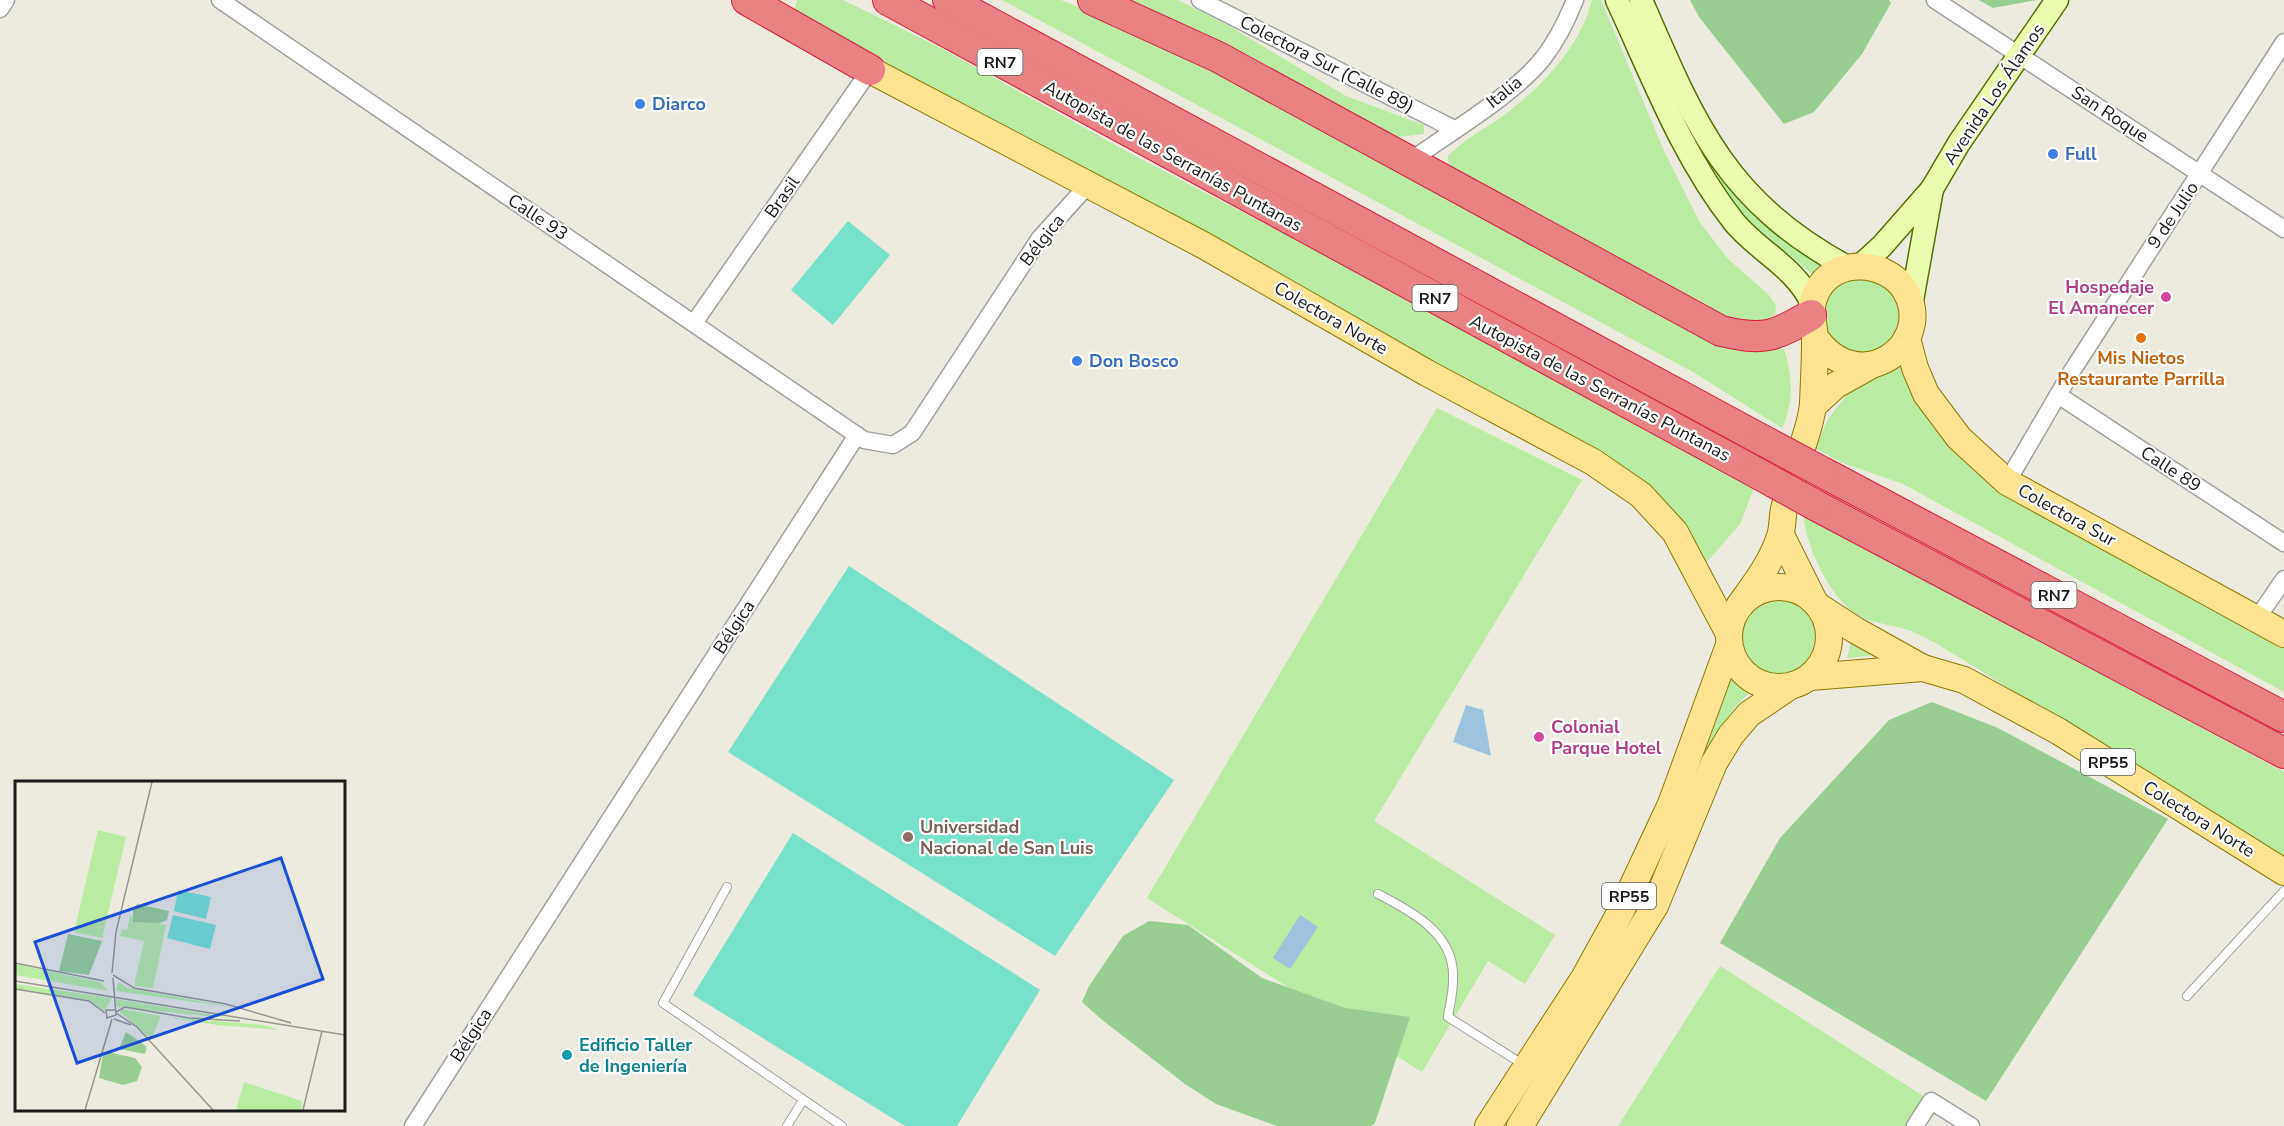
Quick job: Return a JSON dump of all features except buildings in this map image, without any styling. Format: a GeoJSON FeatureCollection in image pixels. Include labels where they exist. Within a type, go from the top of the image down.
{"type":"FeatureCollection","features":[{"type":"Feature","properties":{"kind":"highway"},"geometry":{"type":"LineString","coordinates":[[747,0],[870,70]]}},
{"type":"Feature","properties":{"kind":"highway","name":"Autopista de las Serranías Puntanas"},"geometry":{"type":"LineString","coordinates":[[888,0],[1815,505],[2284,753]]}},
{"type":"Feature","properties":{"kind":"highway","name":"Autopista de las Serranías Puntanas"},"geometry":{"type":"LineString","coordinates":[[948,0],[1766,442],[2284,717]]}},
{"type":"Feature","properties":{"kind":"highway"},"geometry":{"type":"LineString","coordinates":[[1093,0],[1218,57],[1722,331],[1749,338],[1764,337],[1781,333],[1812,318]]}},
{"type":"Feature","properties":{"kind":"main road"},"geometry":{"type":"LineString","coordinates":[[1617,0],[1677,131],[1703,178],[1735,223],[1803,284],[1812,318],[1825,351],[1838,361],[1854,366],[1870,366]]}},
{"type":"Feature","properties":{"kind":"main road"},"geometry":{"type":"LineString","coordinates":[[1641,0],[1685,99],[1718,157],[1747,194],[1781,224],[1820,253],[1854,267],[1880,269],[1895,278],[1905,291],[1911,306],[1911,322],[1907,338],[1898,351],[1885,361],[1870,366],[1836,385],[1813,406]]}},
{"type":"Feature","properties":{"kind":"main road","name":"Avenida Los Álamos"},"geometry":{"type":"LineString","coordinates":[[1854,267],[1882,246],[1932,189],[1959,143],[2057,0]]}},
{"type":"Feature","properties":{"kind":"main road","name":"Colectora Norte"},"geometry":{"type":"LineString","coordinates":[[870,70],[1203,245],[1427,373],[1593,462],[1641,495],[1675,532],[1729,639]]}},
{"type":"Feature","properties":{"kind":"main road","name":"Avenida Los Álamos"},"geometry":{"type":"LineString","coordinates":[[1911,306],[1932,189]]}},
{"type":"Feature","properties":{"kind":"main road"},"geometry":{"type":"LineString","coordinates":[[1739,606],[1764,570],[1780,535],[1784,511],[1813,406],[1812,318],[1819,288],[1831,275],[1854,267]]}},
{"type":"Feature","properties":{"kind":"main road","name":"Colectora Sur"},"geometry":{"type":"LineString","coordinates":[[1907,338],[1915,369],[1926,394],[1959,438],[2007,482],[2284,634]]}},
{"type":"Feature","properties":{"kind":"main road"},"geometry":{"type":"LineString","coordinates":[[1780,535],[1817,603]]}},
{"type":"Feature","properties":{"kind":"main road","name":"RP55"},"geometry":{"type":"LineString","coordinates":[[1488,1126],[1584,978],[1621,911],[1671,804],[1739,606],[1755,593],[1775,587],[1802,591],[1817,603],[1828,622],[1830,637],[1828,652],[1821,666],[1749,714],[1731,735],[1714,763],[1655,906],[1520,1126]]}},
{"type":"Feature","properties":{"kind":"main road","name":"Colectora Norte"},"geometry":{"type":"LineString","coordinates":[[1817,603],[1855,630],[1923,668],[1964,680],[2058,731],[2284,872]]}},
{"type":"Feature","properties":{"kind":"main road","name":"RP55"},"geometry":{"type":"LineString","coordinates":[[1729,639],[1734,660],[1744,673],[1757,682],[1772,687],[1800,682]]}},
{"type":"Feature","properties":{"kind":"main road","name":"Colectora Norte"},"geometry":{"type":"LineString","coordinates":[[1800,682],[1923,668]]}},
{"type":"Feature","properties":{"kind":"street"},"geometry":{"type":"LineString","coordinates":[[0,9],[6,0]]}},
{"type":"Feature","properties":{"kind":"street","name":"Calle 93"},"geometry":{"type":"LineString","coordinates":[[220,0],[857,435]]}},
{"type":"Feature","properties":{"kind":"street","name":"Colectora Sur (Calle 89)"},"geometry":{"type":"LineString","coordinates":[[1200,0],[1454,129]]}},
{"type":"Feature","properties":{"kind":"street","name":"Italia"},"geometry":{"type":"LineString","coordinates":[[1409,162],[1508,91],[1543,58],[1567,20],[1575,0]]}},
{"type":"Feature","properties":{"kind":"street","name":"San Roque"},"geometry":{"type":"LineString","coordinates":[[1935,0],[2284,229]]}},
{"type":"Feature","properties":{"kind":"street","name":"9 de Julio"},"geometry":{"type":"LineString","coordinates":[[2007,482],[2058,395],[2284,42]]}},
{"type":"Feature","properties":{"kind":"street","name":"Brasil"},"geometry":{"type":"LineString","coordinates":[[694,323],[870,70]]}},
{"type":"Feature","properties":{"kind":"street","name":"Bélgica"},"geometry":{"type":"LineString","coordinates":[[413,1126],[857,435],[864,440],[893,445],[912,433],[1040,238],[1088,185]]}},
{"type":"Feature","properties":{"kind":"street","name":"Calle 89"},"geometry":{"type":"LineString","coordinates":[[2058,395],[2284,543]]}},
{"type":"Feature","properties":{"kind":"street"},"geometry":{"type":"LineString","coordinates":[[2256,620],[2284,579]]}},
{"type":"Feature","properties":{"kind":"street"},"geometry":{"type":"LineString","coordinates":[[1914,1126],[1931,1101],[1971,1126]]}},
{"type":"Feature","properties":{"kind":"lane"},"geometry":{"type":"LineString","coordinates":[[727,887],[663,1003],[842,1126]]}},
{"type":"Feature","properties":{"kind":"lane"},"geometry":{"type":"LineString","coordinates":[[2187,996],[2284,891]]}},
{"type":"Feature","properties":{"kind":"lane"},"geometry":{"type":"LineString","coordinates":[[1377,894],[1399,905],[1438,934],[1450,954],[1453,976],[1448,1017],[1527,1067]]}},
{"type":"Feature","properties":{"kind":"lane"},"geometry":{"type":"LineString","coordinates":[[787,1126],[803,1100]]}},
{"type":"Feature","properties":{"kind":"green space"},"geometry":{"type":"Polygon","coordinates":[[[797,0],[843,0],[941,48],[1137,157],[1375,281],[1754,488],[1740,524],[1707,562],[1684,522],[1643,482],[845,47],[794,11],[797,0]]]}},
{"type":"Feature","properties":{"kind":"green space"},"geometry":{"type":"Polygon","coordinates":[[[1002,0],[1061,0],[1117,23],[1784,349],[1791,389],[1789,409],[1782,428],[1693,372],[1002,0]]]}},
{"type":"Feature","properties":{"kind":"green space"},"geometry":{"type":"Polygon","coordinates":[[[1131,0],[1178,0],[1229,26],[1346,96],[1424,125],[1424,134],[1398,137],[1386,132],[1250,56],[1131,0]]]}},
{"type":"Feature","properties":{"kind":"green space"},"geometry":{"type":"Polygon","coordinates":[[[1592,0],[1601,0],[1664,151],[1699,221],[1727,258],[1768,294],[1776,305],[1775,315],[1770,321],[1730,322],[1456,170],[1448,163],[1448,156],[1454,150],[1515,107],[1543,81],[1568,51],[1586,17],[1592,0]]]}},
{"type":"Feature","properties":{"kind":"green space"},"geometry":{"type":"Polygon","coordinates":[[[1626,0],[1633,0],[1732,189],[1775,233],[1820,265],[1812,274],[1745,217],[1727,193],[1696,144],[1626,0]]]}},
{"type":"Feature","properties":{"kind":"green space"},"geometry":{"type":"Polygon","coordinates":[[[1690,0],[1889,0],[1891,3],[1862,54],[1814,112],[1784,124],[1699,17],[1690,0]]]}},
{"type":"Feature","properties":{"kind":"green space"},"geometry":{"type":"Polygon","coordinates":[[[1979,0],[2037,0],[1993,8],[1979,0]]]}},
{"type":"Feature","properties":{"kind":"green space"},"geometry":{"type":"Polygon","coordinates":[[[1850,278],[1876,280],[1896,296],[1902,321],[1891,345],[1855,357],[1823,332],[1824,306],[1829,294],[1850,278]]]}},
{"type":"Feature","properties":{"kind":"green space"},"geometry":{"type":"Polygon","coordinates":[[[1904,357],[1942,435],[2284,645],[2284,692],[1903,484],[1843,463],[1814,448],[1830,416],[1855,385],[1904,357]]]}},
{"type":"Feature","properties":{"kind":"green space"},"geometry":{"type":"Polygon","coordinates":[[[1437,408],[1582,480],[1374,821],[1555,935],[1525,984],[1488,961],[1422,1072],[1147,898],[1437,408]]]}},
{"type":"Feature","properties":{"kind":"green space"},"geometry":{"type":"Polygon","coordinates":[[[1803,512],[2284,772],[2284,857],[1939,645],[1909,630],[1856,614],[1836,595],[1827,582],[1813,553],[1803,512]]]}},
{"type":"Feature","properties":{"kind":"green space"},"geometry":{"type":"Polygon","coordinates":[[[1771,598],[1787,598],[1808,609],[1819,630],[1819,646],[1808,667],[1787,678],[1771,678],[1757,672],[1745,660],[1739,646],[1739,630],[1745,616],[1757,604],[1771,598]]]}},
{"type":"Feature","properties":{"kind":"green space"},"geometry":{"type":"Polygon","coordinates":[[[1851,640],[1876,655],[1847,658],[1851,640]]]}},
{"type":"Feature","properties":{"kind":"green space"},"geometry":{"type":"Polygon","coordinates":[[[1729,665],[1750,693],[1729,715],[1721,729],[1689,802],[1695,767],[1729,665]]]}},
{"type":"Feature","properties":{"kind":"green space"},"geometry":{"type":"Polygon","coordinates":[[[1932,702],[1998,728],[2168,819],[1986,1101],[1720,943],[1780,838],[1889,720],[1932,702]]]}},
{"type":"Feature","properties":{"kind":"green space"},"geometry":{"type":"Polygon","coordinates":[[[1149,921],[1188,925],[1262,978],[1345,1008],[1410,1017],[1375,1123],[1371,1126],[1277,1126],[1216,1104],[1185,1084],[1101,1019],[1082,1002],[1089,986],[1123,936],[1149,921]]]}},
{"type":"Feature","properties":{"kind":"green space"},"geometry":{"type":"Polygon","coordinates":[[[1720,966],[1931,1101],[1914,1126],[1618,1126],[1720,966]]]}},
{"type":"Feature","properties":{"kind":"shaded area"},"geometry":{"type":"Polygon","coordinates":[[[848,221],[890,255],[833,325],[791,290],[848,221]]]}},
{"type":"Feature","properties":{"kind":"shaded area"},"geometry":{"type":"Polygon","coordinates":[[[849,566],[1174,780],[1055,956],[728,752],[849,566]]]}},
{"type":"Feature","properties":{"kind":"shaded area"},"geometry":{"type":"Polygon","coordinates":[[[1466,705],[1483,710],[1491,756],[1453,742],[1466,705]]]}},
{"type":"Feature","properties":{"kind":"shaded area"},"geometry":{"type":"Polygon","coordinates":[[[793,833],[1040,990],[957,1126],[905,1126],[693,995],[793,833]]]}},
{"type":"Feature","properties":{"kind":"shaded area"},"geometry":{"type":"Polygon","coordinates":[[[1300,915],[1318,927],[1290,969],[1273,958],[1300,915]]]}},
{"type":"Feature","properties":{"kind":"place","name":"Diarco"},"geometry":{"type":"Point","coordinates":[640,104]}},
{"type":"Feature","properties":{"kind":"place","name":"Full"},"geometry":{"type":"Point","coordinates":[2053,154]}},
{"type":"Feature","properties":{"kind":"place","name":"Hospedaje El Amanecer"},"geometry":{"type":"Point","coordinates":[2166,297]}},
{"type":"Feature","properties":{"kind":"place","name":"Mis Nietos Restaurante Parrilla"},"geometry":{"type":"Point","coordinates":[2141,338]}},
{"type":"Feature","properties":{"kind":"place","name":"Don Bosco"},"geometry":{"type":"Point","coordinates":[1077,361]}},
{"type":"Feature","properties":{"kind":"place","name":"Colonial Parque Hotel"},"geometry":{"type":"Point","coordinates":[1539,737]}},
{"type":"Feature","properties":{"kind":"place","name":"Universidad Nacional de San Luis"},"geometry":{"type":"Point","coordinates":[908,837]}},
{"type":"Feature","properties":{"kind":"place","name":"Edificio Taller de Ingeniería"},"geometry":{"type":"Point","coordinates":[567,1055]}}]}
